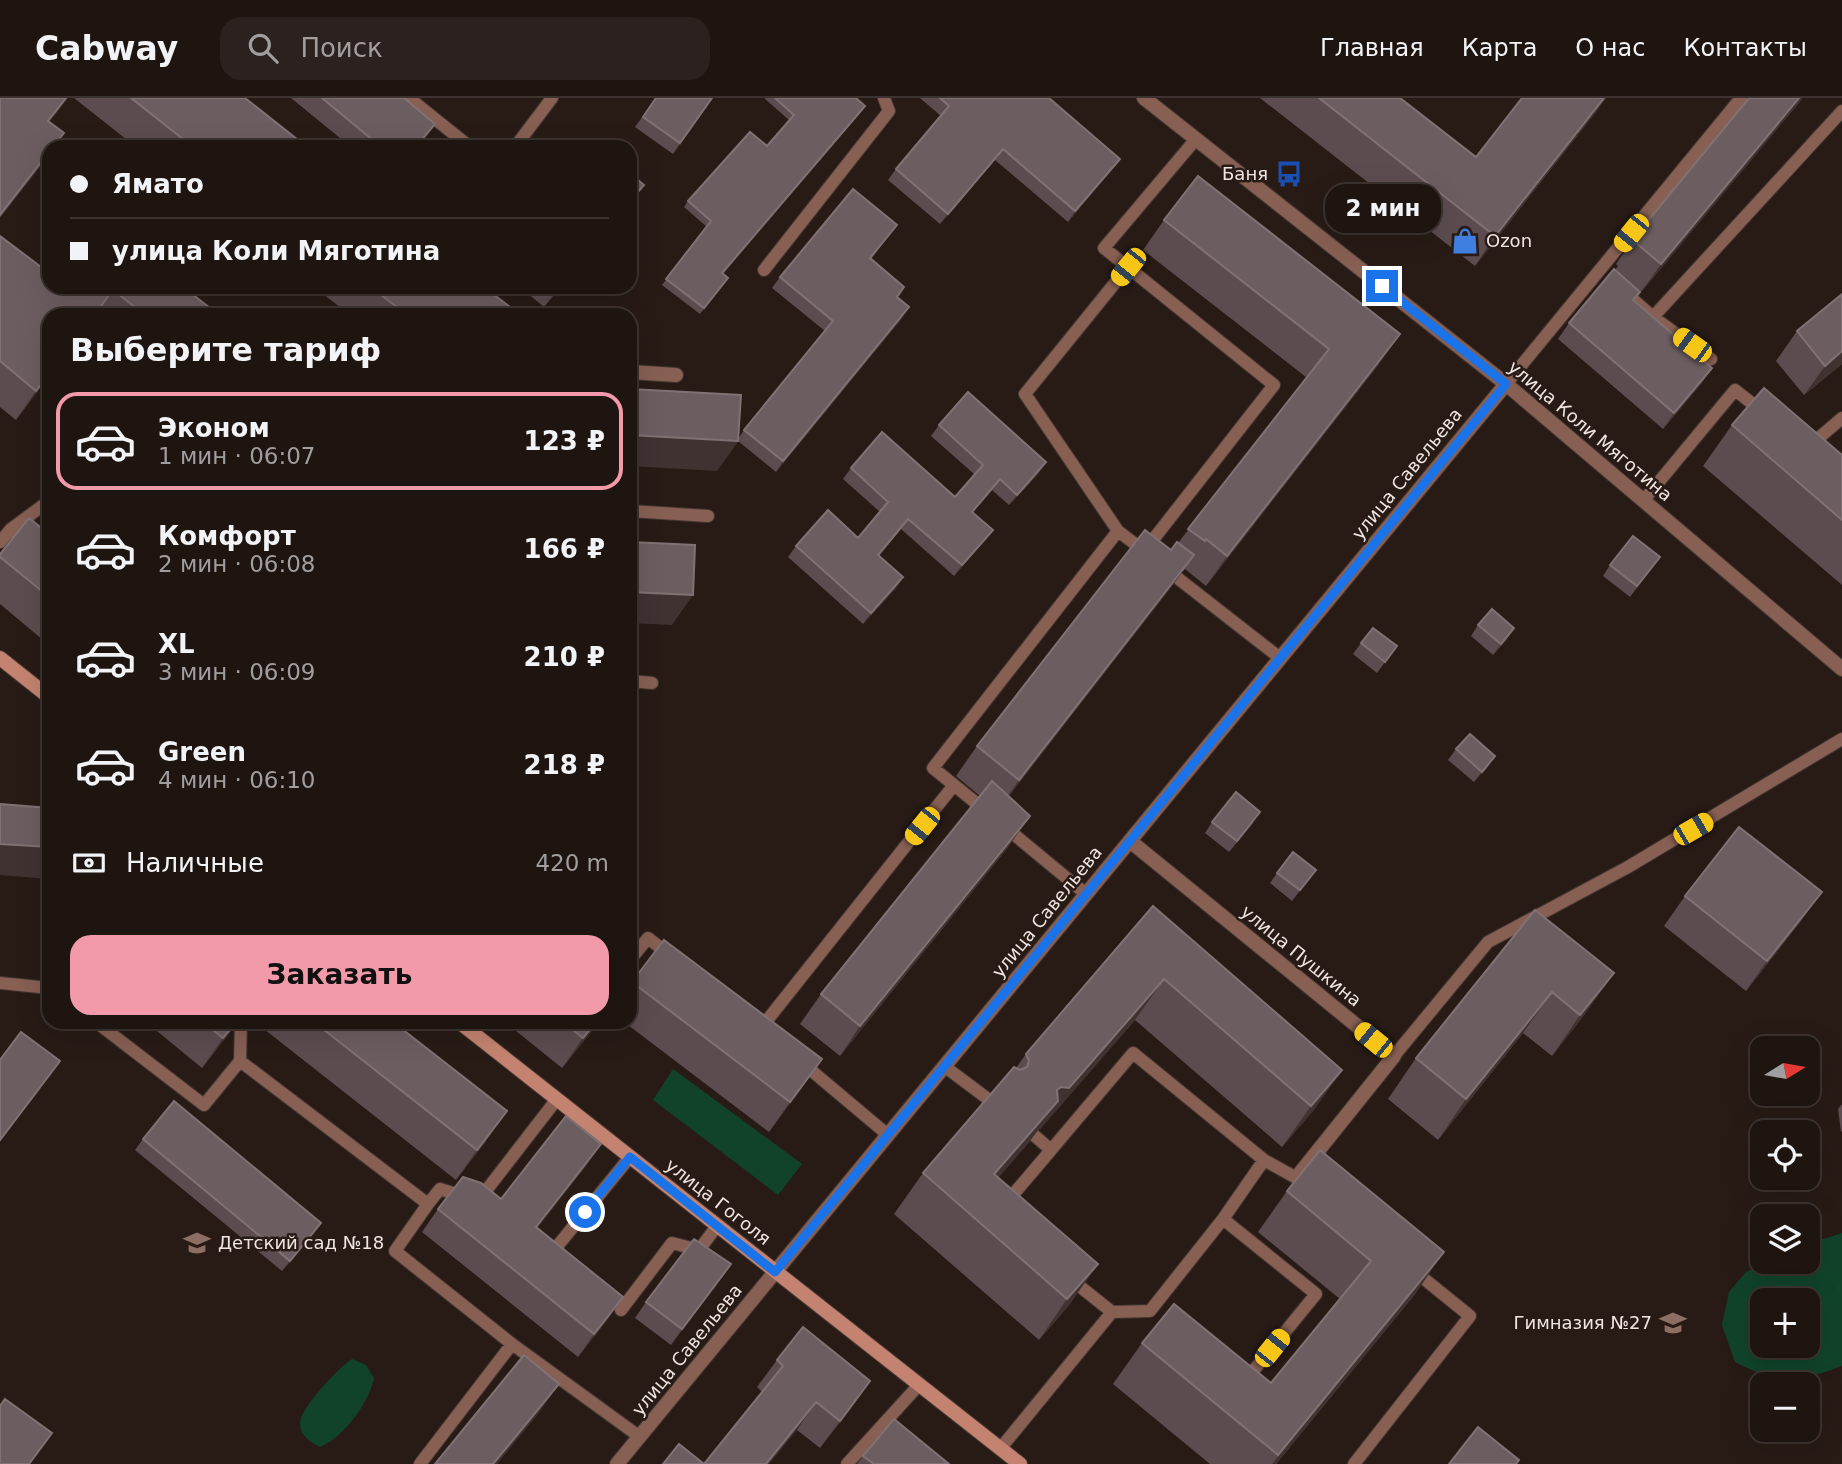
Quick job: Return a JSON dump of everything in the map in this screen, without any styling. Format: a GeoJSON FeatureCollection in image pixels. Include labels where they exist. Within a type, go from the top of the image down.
{"type":"FeatureCollection","features":[{"type":"Feature","properties":{"kind":"main road"},"geometry":{"type":"LineString","coordinates":[[0,658],[42,691]]}},
{"type":"Feature","properties":{"kind":"main road","name":"улица Гоголя"},"geometry":{"type":"LineString","coordinates":[[468,1029],[1020,1464]]}},
{"type":"Feature","properties":{"kind":"street","name":"улица Коли Мяготина"},"geometry":{"type":"LineString","coordinates":[[1144,98],[1506,384],[1842,669]]}},
{"type":"Feature","properties":{"kind":"street"},"geometry":{"type":"LineString","coordinates":[[637,372],[676,375]]}},
{"type":"Feature","properties":{"kind":"street","name":"улица Савельева"},"geometry":{"type":"LineString","coordinates":[[617,1464],[1506,384]]}},
{"type":"Feature","properties":{"kind":"street","name":"улица Пушкина"},"geometry":{"type":"LineString","coordinates":[[1130,841],[1394,1056]]}},
{"type":"Feature","properties":{"kind":"street"},"geometry":{"type":"LineString","coordinates":[[1302,1181],[1394,1056]]}},
{"type":"Feature","properties":{"kind":"lane"},"geometry":{"type":"LineString","coordinates":[[408,98],[461,140]]}},
{"type":"Feature","properties":{"kind":"lane"},"geometry":{"type":"LineString","coordinates":[[520,140],[552,98]]}},
{"type":"Feature","properties":{"kind":"lane"},"geometry":{"type":"LineString","coordinates":[[764,270],[889,111],[884,98]]}},
{"type":"Feature","properties":{"kind":"lane"},"geometry":{"type":"LineString","coordinates":[[1506,384],[1741,98]]}},
{"type":"Feature","properties":{"kind":"lane"},"geometry":{"type":"LineString","coordinates":[[1653,317],[1842,111]]}},
{"type":"Feature","properties":{"kind":"lane"},"geometry":{"type":"LineString","coordinates":[[1144,551],[1274,385],[1104,248],[1196,139]]}},
{"type":"Feature","properties":{"kind":"lane"},"geometry":{"type":"LineString","coordinates":[[1128,267],[1025,394],[1118,531],[1280,659]]}},
{"type":"Feature","properties":{"kind":"lane"},"geometry":{"type":"LineString","coordinates":[[1600,271],[1653,317],[1711,359]]}},
{"type":"Feature","properties":{"kind":"lane"},"geometry":{"type":"LineString","coordinates":[[1643,501],[1735,390],[1776,423]]}},
{"type":"Feature","properties":{"kind":"lane"},"geometry":{"type":"LineString","coordinates":[[1807,447],[1842,418]]}},
{"type":"Feature","properties":{"kind":"lane"},"geometry":{"type":"LineString","coordinates":[[0,542],[11,529],[42,506]]}},
{"type":"Feature","properties":{"kind":"lane"},"geometry":{"type":"LineString","coordinates":[[637,511],[708,516]]}},
{"type":"Feature","properties":{"kind":"lane"},"geometry":{"type":"LineString","coordinates":[[11,529],[42,554]]}},
{"type":"Feature","properties":{"kind":"lane"},"geometry":{"type":"LineString","coordinates":[[1086,894],[933,768],[1118,531]]}},
{"type":"Feature","properties":{"kind":"lane"},"geometry":{"type":"LineString","coordinates":[[637,681],[652,682]]}},
{"type":"Feature","properties":{"kind":"lane"},"geometry":{"type":"LineString","coordinates":[[1394,1056],[1488,942],[1628,867],[1842,739]]}},
{"type":"Feature","properties":{"kind":"lane"},"geometry":{"type":"LineString","coordinates":[[771,1037],[755,1024],[954,785]]}},
{"type":"Feature","properties":{"kind":"lane"},"geometry":{"type":"LineString","coordinates":[[637,951],[648,938],[679,963]]}},
{"type":"Feature","properties":{"kind":"lane"},"geometry":{"type":"LineString","coordinates":[[0,983],[42,987]]}},
{"type":"Feature","properties":{"kind":"lane"},"geometry":{"type":"LineString","coordinates":[[105,1029],[204,1105],[240,1061],[241,1029]]}},
{"type":"Feature","properties":{"kind":"lane"},"geometry":{"type":"LineString","coordinates":[[995,1217],[1133,1053],[1264,1160],[1302,1181]]}},
{"type":"Feature","properties":{"kind":"lane"},"geometry":{"type":"LineString","coordinates":[[792,1055],[888,1135]]}},
{"type":"Feature","properties":{"kind":"lane"},"geometry":{"type":"LineString","coordinates":[[240,1061],[428,1205]]}},
{"type":"Feature","properties":{"kind":"lane"},"geometry":{"type":"LineString","coordinates":[[944,1066],[992,1102]]}},
{"type":"Feature","properties":{"kind":"lane"},"geometry":{"type":"LineString","coordinates":[[557,1099],[478,1201],[440,1189],[395,1251],[512,1344],[640,1437]]}},
{"type":"Feature","properties":{"kind":"lane"},"geometry":{"type":"LineString","coordinates":[[1035,1136],[1051,1150]]}},
{"type":"Feature","properties":{"kind":"lane"},"geometry":{"type":"LineString","coordinates":[[555,1250],[630,1157]]}},
{"type":"Feature","properties":{"kind":"lane"},"geometry":{"type":"LineString","coordinates":[[1058,1269],[1112,1312],[1155,1315],[1264,1160]]}},
{"type":"Feature","properties":{"kind":"lane"},"geometry":{"type":"LineString","coordinates":[[1223,1219],[1316,1294],[1243,1383],[1233,1375]]}},
{"type":"Feature","properties":{"kind":"lane"},"geometry":{"type":"LineString","coordinates":[[621,1310],[672,1244],[699,1250],[717,1226]]}},
{"type":"Feature","properties":{"kind":"lane"},"geometry":{"type":"LineString","coordinates":[[1354,1464],[1470,1315],[1405,1264]]}},
{"type":"Feature","properties":{"kind":"lane"},"geometry":{"type":"LineString","coordinates":[[1000,1449],[1112,1312]]}},
{"type":"Feature","properties":{"kind":"lane"},"geometry":{"type":"LineString","coordinates":[[421,1464],[512,1344]]}},
{"type":"Feature","properties":{"kind":"lane"},"geometry":{"type":"LineString","coordinates":[[847,1464],[918,1386]]}},
{"type":"Feature","properties":{"kind":"green space"},"geometry":{"type":"Polygon","coordinates":[[[673,1069],[802,1164],[778,1195],[653,1100],[673,1069]]]}},
{"type":"Feature","properties":{"kind":"green space"},"geometry":{"type":"Polygon","coordinates":[[[1842,1233],[1842,1366],[1820,1373],[1758,1372],[1735,1362],[1722,1325],[1729,1292],[1750,1270],[1750,1274],[1820,1274],[1820,1240],[1842,1233]]]}},
{"type":"Feature","properties":{"kind":"green space"},"geometry":{"type":"Polygon","coordinates":[[[352,1359],[366,1365],[374,1378],[371,1388],[361,1408],[346,1428],[320,1447],[302,1432],[301,1418],[324,1386],[352,1359]]]}},
{"type":"Feature","properties":{"kind":"building"},"geometry":{"type":"Polygon","coordinates":[[[0,98],[66,98],[48,121],[64,133],[58,140],[42,140],[42,161],[0,215],[0,98]]]}},
{"type":"Feature","properties":{"kind":"building"},"geometry":{"type":"Polygon","coordinates":[[[131,98],[245,98],[298,140],[184,140],[131,98]]]}},
{"type":"Feature","properties":{"kind":"building"},"geometry":{"type":"Polygon","coordinates":[[[322,98],[404,98],[435,124],[422,140],[373,140],[322,98]]]}},
{"type":"Feature","properties":{"kind":"building"},"geometry":{"type":"Polygon","coordinates":[[[656,98],[712,98],[680,143],[643,117],[656,98]]]}},
{"type":"Feature","properties":{"kind":"building"},"geometry":{"type":"Polygon","coordinates":[[[775,98],[856,98],[865,106],[722,273],[728,278],[704,308],[666,279],[711,221],[688,201],[750,132],[767,146],[794,115],[775,98]]]}},
{"type":"Feature","properties":{"kind":"building"},"geometry":{"type":"Polygon","coordinates":[[[940,98],[1049,98],[1120,159],[1075,211],[1003,149],[948,214],[896,169],[949,106],[940,98]]]}},
{"type":"Feature","properties":{"kind":"building"},"geometry":{"type":"Polygon","coordinates":[[[1319,98],[1400,98],[1476,157],[1522,98],[1604,98],[1495,236],[1319,98]]]}},
{"type":"Feature","properties":{"kind":"building"},"geometry":{"type":"Polygon","coordinates":[[[1749,98],[1799,98],[1661,264],[1635,242],[1639,236],[1637,234],[1749,98]]]}},
{"type":"Feature","properties":{"kind":"building"},"geometry":{"type":"Polygon","coordinates":[[[1198,176],[1400,334],[1227,556],[1188,529],[1329,349],[1164,220],[1198,176]]]}},
{"type":"Feature","properties":{"kind":"building"},"geometry":{"type":"Polygon","coordinates":[[[637,179],[644,185],[637,193],[637,179]]]}},
{"type":"Feature","properties":{"kind":"building"},"geometry":{"type":"Polygon","coordinates":[[[853,189],[897,225],[870,258],[904,287],[897,297],[909,307],[783,461],[744,430],[833,321],[780,277],[853,189]]]}},
{"type":"Feature","properties":{"kind":"building"},"geometry":{"type":"Polygon","coordinates":[[[0,236],[42,268],[42,294],[110,294],[99,308],[42,308],[42,383],[36,391],[0,361],[0,236]]]}},
{"type":"Feature","properties":{"kind":"building"},"geometry":{"type":"Polygon","coordinates":[[[1614,269],[1640,292],[1633,300],[1712,368],[1674,413],[1569,323],[1614,269]]]}},
{"type":"Feature","properties":{"kind":"building"},"geometry":{"type":"Polygon","coordinates":[[[118,294],[192,294],[210,308],[136,308],[118,294]]]}},
{"type":"Feature","properties":{"kind":"building"},"geometry":{"type":"Polygon","coordinates":[[[380,294],[493,294],[511,308],[398,308],[380,294]]]}},
{"type":"Feature","properties":{"kind":"building"},"geometry":{"type":"Polygon","coordinates":[[[1842,294],[1842,351],[1825,366],[1797,331],[1842,294]]]}},
{"type":"Feature","properties":{"kind":"building"},"geometry":{"type":"Polygon","coordinates":[[[1764,388],[1842,455],[1842,520],[1732,425],[1764,388]]]}},
{"type":"Feature","properties":{"kind":"building"},"geometry":{"type":"Polygon","coordinates":[[[637,389],[741,395],[738,441],[637,435],[637,389]]]}},
{"type":"Feature","properties":{"kind":"building"},"geometry":{"type":"Polygon","coordinates":[[[968,392],[1046,462],[1017,495],[1000,479],[972,512],[993,530],[962,565],[908,519],[878,555],[903,577],[871,613],[796,546],[828,510],[858,538],[888,502],[851,468],[882,432],[955,497],[983,465],[939,425],[968,392]]]}},
{"type":"Feature","properties":{"kind":"building"},"geometry":{"type":"Polygon","coordinates":[[[29,518],[42,528],[42,591],[0,557],[29,518]]]}},
{"type":"Feature","properties":{"kind":"building"},"geometry":{"type":"Polygon","coordinates":[[[1145,530],[1171,550],[1177,542],[1194,555],[1019,780],[977,746],[1145,530]]]}},
{"type":"Feature","properties":{"kind":"building"},"geometry":{"type":"Polygon","coordinates":[[[1633,536],[1660,557],[1637,586],[1610,565],[1633,536]]]}},
{"type":"Feature","properties":{"kind":"building"},"geometry":{"type":"Polygon","coordinates":[[[637,542],[695,545],[693,595],[637,592],[637,542]]]}},
{"type":"Feature","properties":{"kind":"building"},"geometry":{"type":"Polygon","coordinates":[[[1492,609],[1514,628],[1501,644],[1478,625],[1492,609]]]}},
{"type":"Feature","properties":{"kind":"building"},"geometry":{"type":"Polygon","coordinates":[[[1373,628],[1397,646],[1385,662],[1361,643],[1373,628]]]}},
{"type":"Feature","properties":{"kind":"building"},"geometry":{"type":"Polygon","coordinates":[[[1470,734],[1495,756],[1482,772],[1456,749],[1470,734]]]}},
{"type":"Feature","properties":{"kind":"building"},"geometry":{"type":"Polygon","coordinates":[[[992,781],[1030,816],[860,1026],[821,994],[992,781]]]}},
{"type":"Feature","properties":{"kind":"building"},"geometry":{"type":"Polygon","coordinates":[[[1236,792],[1260,812],[1237,841],[1212,822],[1236,792]]]}},
{"type":"Feature","properties":{"kind":"building"},"geometry":{"type":"Polygon","coordinates":[[[0,804],[42,807],[42,847],[0,844],[0,804]]]}},
{"type":"Feature","properties":{"kind":"building"},"geometry":{"type":"Polygon","coordinates":[[[1739,827],[1822,892],[1767,961],[1685,896],[1739,827]]]}},
{"type":"Feature","properties":{"kind":"building"},"geometry":{"type":"Polygon","coordinates":[[[1293,852],[1316,870],[1300,890],[1277,873],[1293,852]]]}},
{"type":"Feature","properties":{"kind":"building"},"geometry":{"type":"Polygon","coordinates":[[[1153,906],[1342,1070],[1311,1106],[1164,979],[1069,1088],[1061,1087],[1057,1090],[1058,1101],[994,1174],[1098,1264],[1067,1299],[923,1173],[1014,1067],[1020,1070],[1027,1067],[1029,1061],[1026,1054],[1153,906]]]}},
{"type":"Feature","properties":{"kind":"building"},"geometry":{"type":"Polygon","coordinates":[[[1535,910],[1614,973],[1580,1015],[1552,992],[1466,1099],[1416,1058],[1535,910]]]}},
{"type":"Feature","properties":{"kind":"building"},"geometry":{"type":"Polygon","coordinates":[[[664,940],[822,1059],[790,1102],[637,986],[637,975],[664,940]]]}},
{"type":"Feature","properties":{"kind":"building"},"geometry":{"type":"Polygon","coordinates":[[[212,1029],[230,1029],[223,1038],[212,1029]]]}},
{"type":"Feature","properties":{"kind":"building"},"geometry":{"type":"Polygon","coordinates":[[[323,1029],[402,1029],[507,1111],[477,1150],[323,1029]]]}},
{"type":"Feature","properties":{"kind":"building"},"geometry":{"type":"Polygon","coordinates":[[[572,1029],[590,1029],[583,1038],[572,1029]]]}},
{"type":"Feature","properties":{"kind":"building"},"geometry":{"type":"Polygon","coordinates":[[[21,1032],[60,1061],[0,1140],[0,1060],[21,1032]]]}},
{"type":"Feature","properties":{"kind":"building"},"geometry":{"type":"Polygon","coordinates":[[[174,1101],[321,1223],[290,1261],[143,1139],[174,1101]]]}},
{"type":"Feature","properties":{"kind":"building"},"geometry":{"type":"Polygon","coordinates":[[[566,1116],[601,1144],[536,1227],[623,1297],[594,1334],[438,1209],[463,1177],[481,1183],[501,1199],[566,1116]]]}},
{"type":"Feature","properties":{"kind":"building"},"geometry":{"type":"Polygon","coordinates":[[[1320,1150],[1444,1252],[1278,1455],[1142,1343],[1174,1304],[1271,1383],[1371,1261],[1287,1191],[1320,1150]]]}},
{"type":"Feature","properties":{"kind":"building"},"geometry":{"type":"Polygon","coordinates":[[[694,1239],[731,1264],[682,1329],[646,1302],[694,1239]]]}},
{"type":"Feature","properties":{"kind":"building"},"geometry":{"type":"Polygon","coordinates":[[[803,1327],[870,1381],[840,1421],[816,1402],[766,1464],[704,1464],[783,1366],[777,1360],[803,1327]]]}},
{"type":"Feature","properties":{"kind":"building"},"geometry":{"type":"Polygon","coordinates":[[[524,1355],[559,1384],[493,1464],[435,1464],[524,1355]]]}},
{"type":"Feature","properties":{"kind":"building"},"geometry":{"type":"Polygon","coordinates":[[[5,1399],[52,1433],[29,1464],[0,1464],[0,1406],[5,1399]]]}},
{"type":"Feature","properties":{"kind":"building"},"geometry":{"type":"Polygon","coordinates":[[[894,1419],[949,1464],[874,1464],[863,1456],[894,1419]]]}},
{"type":"Feature","properties":{"kind":"building"},"geometry":{"type":"Polygon","coordinates":[[[1478,1427],[1519,1460],[1516,1464],[1449,1464],[1478,1427]]]}},
{"type":"Feature","properties":{"kind":"building"},"geometry":{"type":"Polygon","coordinates":[[[679,1444],[704,1464],[663,1464],[679,1444]]]}},
{"type":"Feature","properties":{"kind":"place","name":"Баня"},"geometry":{"type":"Point","coordinates":[1289,174]}},
{"type":"Feature","properties":{"kind":"place","name":"Ozon"},"geometry":{"type":"Point","coordinates":[1465,241]}},
{"type":"Feature","properties":{"kind":"place","name":"Детский сад №18"},"geometry":{"type":"Point","coordinates":[197,1243]}},
{"type":"Feature","properties":{"kind":"place","name":"Гимназия №27"},"geometry":{"type":"Point","coordinates":[1673,1323]}},
{"type":"Feature","properties":{"kind":"route"},"geometry":{"type":"LineString","coordinates":[[585,1212],[630,1157],[775,1272],[1506,384],[1382,286]]}}]}
